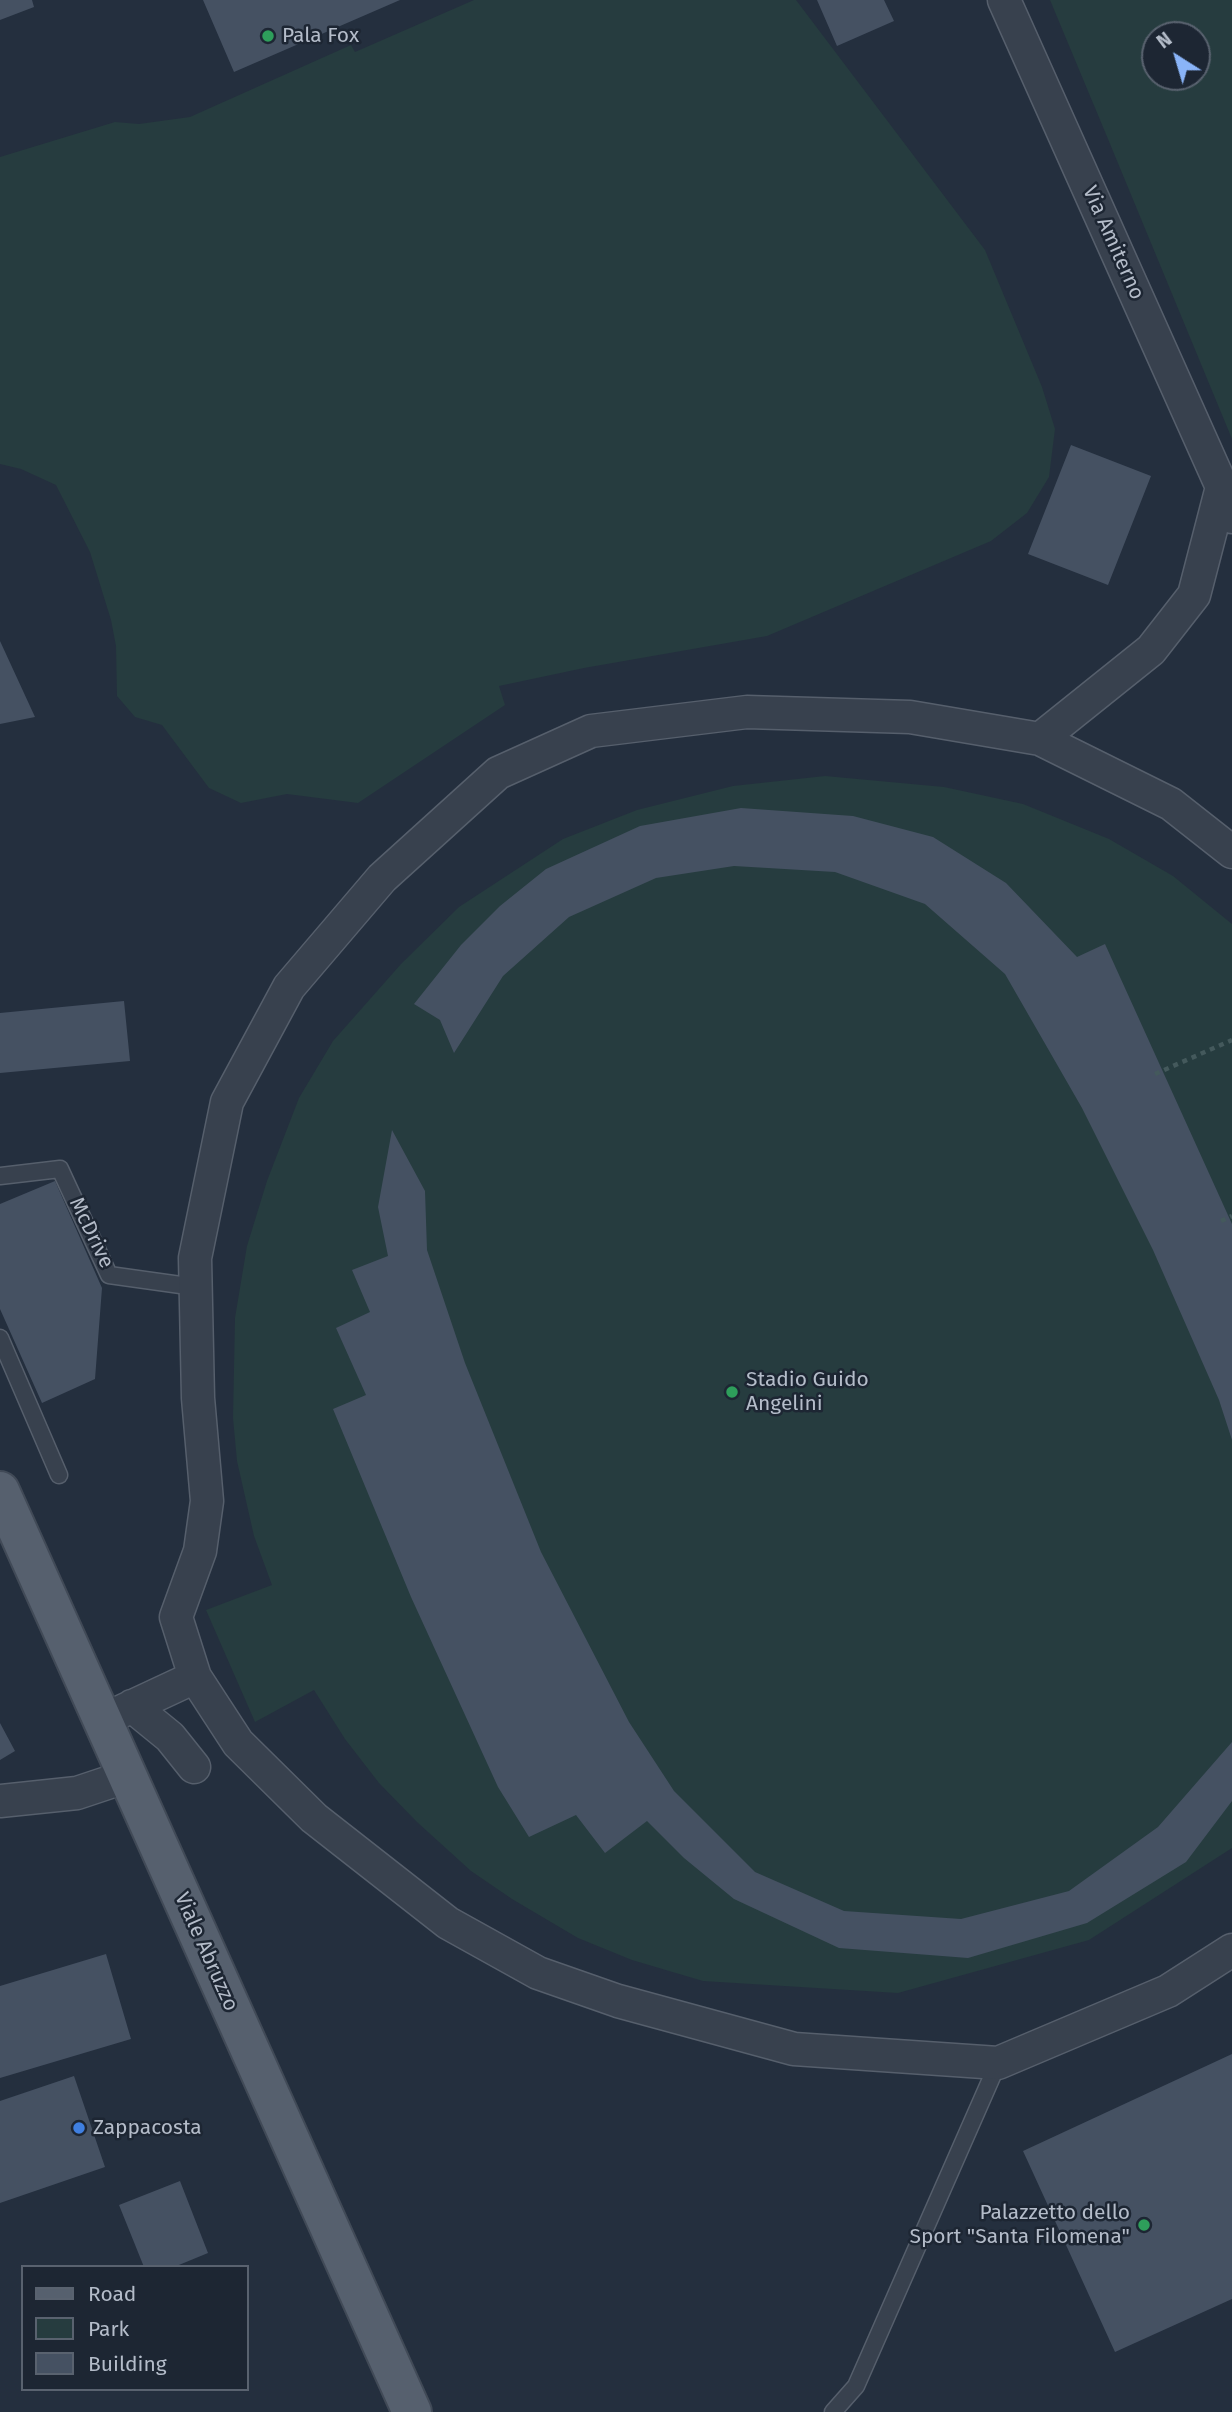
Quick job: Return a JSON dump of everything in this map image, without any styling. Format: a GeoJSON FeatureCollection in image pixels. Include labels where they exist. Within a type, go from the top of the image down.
{"type":"FeatureCollection","features":[{"type":"Feature","properties":{"kind":"main road","name":"Viale Abruzzo"},"geometry":{"type":"LineString","coordinates":[[0,1491],[118,1713],[128,1776],[412,2412]]}},
{"type":"Feature","properties":{"kind":"street","name":"Via Amiterno"},"geometry":{"type":"LineString","coordinates":[[1004,0],[1222,487],[1232,517]]}},
{"type":"Feature","properties":{"kind":"street"},"geometry":{"type":"LineString","coordinates":[[1040,739],[1151,650],[1194,595],[1222,487]]}},
{"type":"Feature","properties":{"kind":"street"},"geometry":{"type":"LineString","coordinates":[[1232,852],[1171,804],[1040,739],[910,717],[747,712],[591,731],[498,773],[382,878],[289,988],[227,1102],[195,1258],[198,1398],[207,1501],[200,1551],[176,1617],[195,1676],[238,1743],[314,1818],[448,1923],[538,1973],[618,2001],[794,2049],[998,2063],[1168,1990],[1232,1950]]}},
{"type":"Feature","properties":{"kind":"street"},"geometry":{"type":"LineString","coordinates":[[118,1713],[195,1676]]}},
{"type":"Feature","properties":{"kind":"street"},"geometry":{"type":"LineString","coordinates":[[118,1713],[170,1737],[194,1767]]}},
{"type":"Feature","properties":{"kind":"street"},"geometry":{"type":"LineString","coordinates":[[0,1801],[77,1793],[128,1776]]}},
{"type":"Feature","properties":{"kind":"lane","name":"McDrive"},"geometry":{"type":"LineString","coordinates":[[0,1176],[60,1168],[109,1275],[195,1287]]}},
{"type":"Feature","properties":{"kind":"lane"},"geometry":{"type":"LineString","coordinates":[[0,1338],[59,1475]]}},
{"type":"Feature","properties":{"kind":"lane"},"geometry":{"type":"LineString","coordinates":[[833,2412],[856,2386],[998,2063]]}},
{"type":"Feature","properties":{"kind":"path"},"geometry":{"type":"LineString","coordinates":[[1155,1074],[1232,1040]]}},
{"type":"Feature","properties":{"kind":"path"},"geometry":{"type":"LineString","coordinates":[[1221,1221],[1232,1216]]}},
{"type":"Feature","properties":{"kind":"green space"},"geometry":{"type":"Polygon","coordinates":[[[474,0],[796,0],[985,250],[1042,387],[1055,429],[1049,477],[1027,513],[991,541],[767,636],[584,668],[499,686],[505,705],[358,803],[287,794],[241,803],[209,788],[162,725],[135,717],[117,696],[116,646],[111,620],[90,552],[56,485],[21,469],[0,464],[0,157],[115,122],[139,124],[190,117],[351,45],[355,52],[474,0]]]}},
{"type":"Feature","properties":{"kind":"green space"},"geometry":{"type":"Polygon","coordinates":[[[1050,0],[1232,0],[1232,439],[1050,0]]]}},
{"type":"Feature","properties":{"kind":"green space","name":"Stadio Guido Angelini"},"geometry":{"type":"Polygon","coordinates":[[[825,776],[944,787],[1023,804],[1109,839],[1173,876],[1232,924],[1232,1848],[1089,1940],[898,1993],[703,1981],[632,1960],[578,1938],[471,1871],[417,1822],[379,1783],[345,1739],[314,1690],[255,1722],[206,1610],[272,1585],[254,1536],[237,1461],[233,1418],[235,1318],[247,1246],[267,1181],[299,1098],[333,1041],[401,964],[459,907],[563,839],[637,810],[733,786],[825,776]]]}},
{"type":"Feature","properties":{"kind":"building"},"geometry":{"type":"Polygon","coordinates":[[[0,0],[32,0],[34,7],[0,20],[0,0]]]}},
{"type":"Feature","properties":{"kind":"building","name":"Pala Fox"},"geometry":{"type":"Polygon","coordinates":[[[203,0],[400,0],[234,72],[203,0]]]}},
{"type":"Feature","properties":{"kind":"building"},"geometry":{"type":"Polygon","coordinates":[[[817,0],[884,0],[894,21],[837,46],[817,0]]]}},
{"type":"Feature","properties":{"kind":"building"},"geometry":{"type":"Polygon","coordinates":[[[1071,445],[1151,476],[1108,585],[1028,554],[1071,445]]]}},
{"type":"Feature","properties":{"kind":"building"},"geometry":{"type":"Polygon","coordinates":[[[0,641],[35,717],[0,724],[0,641]]]}},
{"type":"Feature","properties":{"kind":"building"},"geometry":{"type":"Polygon","coordinates":[[[741,808],[853,816],[933,837],[1006,883],[1077,957],[1105,944],[1232,1224],[1232,1440],[1219,1400],[1153,1250],[1082,1108],[1005,974],[925,904],[835,872],[734,866],[656,878],[569,917],[503,976],[454,1053],[440,1020],[414,1004],[461,945],[500,906],[546,869],[640,826],[741,808]]]}},
{"type":"Feature","properties":{"kind":"building"},"geometry":{"type":"Polygon","coordinates":[[[124,1001],[130,1061],[0,1073],[0,1013],[124,1001]]]}},
{"type":"Feature","properties":{"kind":"building"},"geometry":{"type":"Polygon","coordinates":[[[392,1130],[425,1191],[427,1250],[465,1363],[541,1552],[629,1722],[674,1791],[755,1872],[844,1911],[961,1919],[1069,1891],[1158,1827],[1232,1742],[1232,1801],[1186,1862],[1087,1923],[968,1958],[839,1948],[734,1899],[684,1858],[647,1821],[605,1853],[576,1815],[529,1837],[498,1787],[411,1597],[333,1409],[366,1395],[336,1328],[370,1312],[352,1270],[388,1256],[378,1207],[392,1130]]]}},
{"type":"Feature","properties":{"kind":"building"},"geometry":{"type":"Polygon","coordinates":[[[55,1181],[102,1288],[95,1379],[42,1403],[0,1309],[0,1204],[55,1181]]]}},
{"type":"Feature","properties":{"kind":"building"},"geometry":{"type":"Polygon","coordinates":[[[0,1723],[15,1751],[0,1760],[0,1723]]]}},
{"type":"Feature","properties":{"kind":"building"},"geometry":{"type":"Polygon","coordinates":[[[106,1954],[131,2039],[0,2078],[0,1986],[106,1954]]]}},
{"type":"Feature","properties":{"kind":"building","name":"Palazzetto dello Sport \"Santa Filomena\""},"geometry":{"type":"Polygon","coordinates":[[[1232,2054],[1232,2299],[1115,2352],[1023,2151],[1232,2054]]]}},
{"type":"Feature","properties":{"kind":"building"},"geometry":{"type":"Polygon","coordinates":[[[74,2076],[105,2167],[0,2203],[0,2101],[74,2076]]]}},
{"type":"Feature","properties":{"kind":"building"},"geometry":{"type":"Polygon","coordinates":[[[180,2181],[208,2253],[179,2265],[143,2265],[119,2205],[180,2181]]]}},
{"type":"Feature","properties":{"kind":"place","name":"Pala Fox"},"geometry":{"type":"Point","coordinates":[268,36]}},
{"type":"Feature","properties":{"kind":"place","name":"Stadio Guido Angelini"},"geometry":{"type":"Point","coordinates":[732,1392]}},
{"type":"Feature","properties":{"kind":"place","name":"Zappacosta"},"geometry":{"type":"Point","coordinates":[79,2128]}},
{"type":"Feature","properties":{"kind":"place","name":"Palazzetto dello Sport \"Santa Filomena\""},"geometry":{"type":"Point","coordinates":[1144,2225]}}]}
